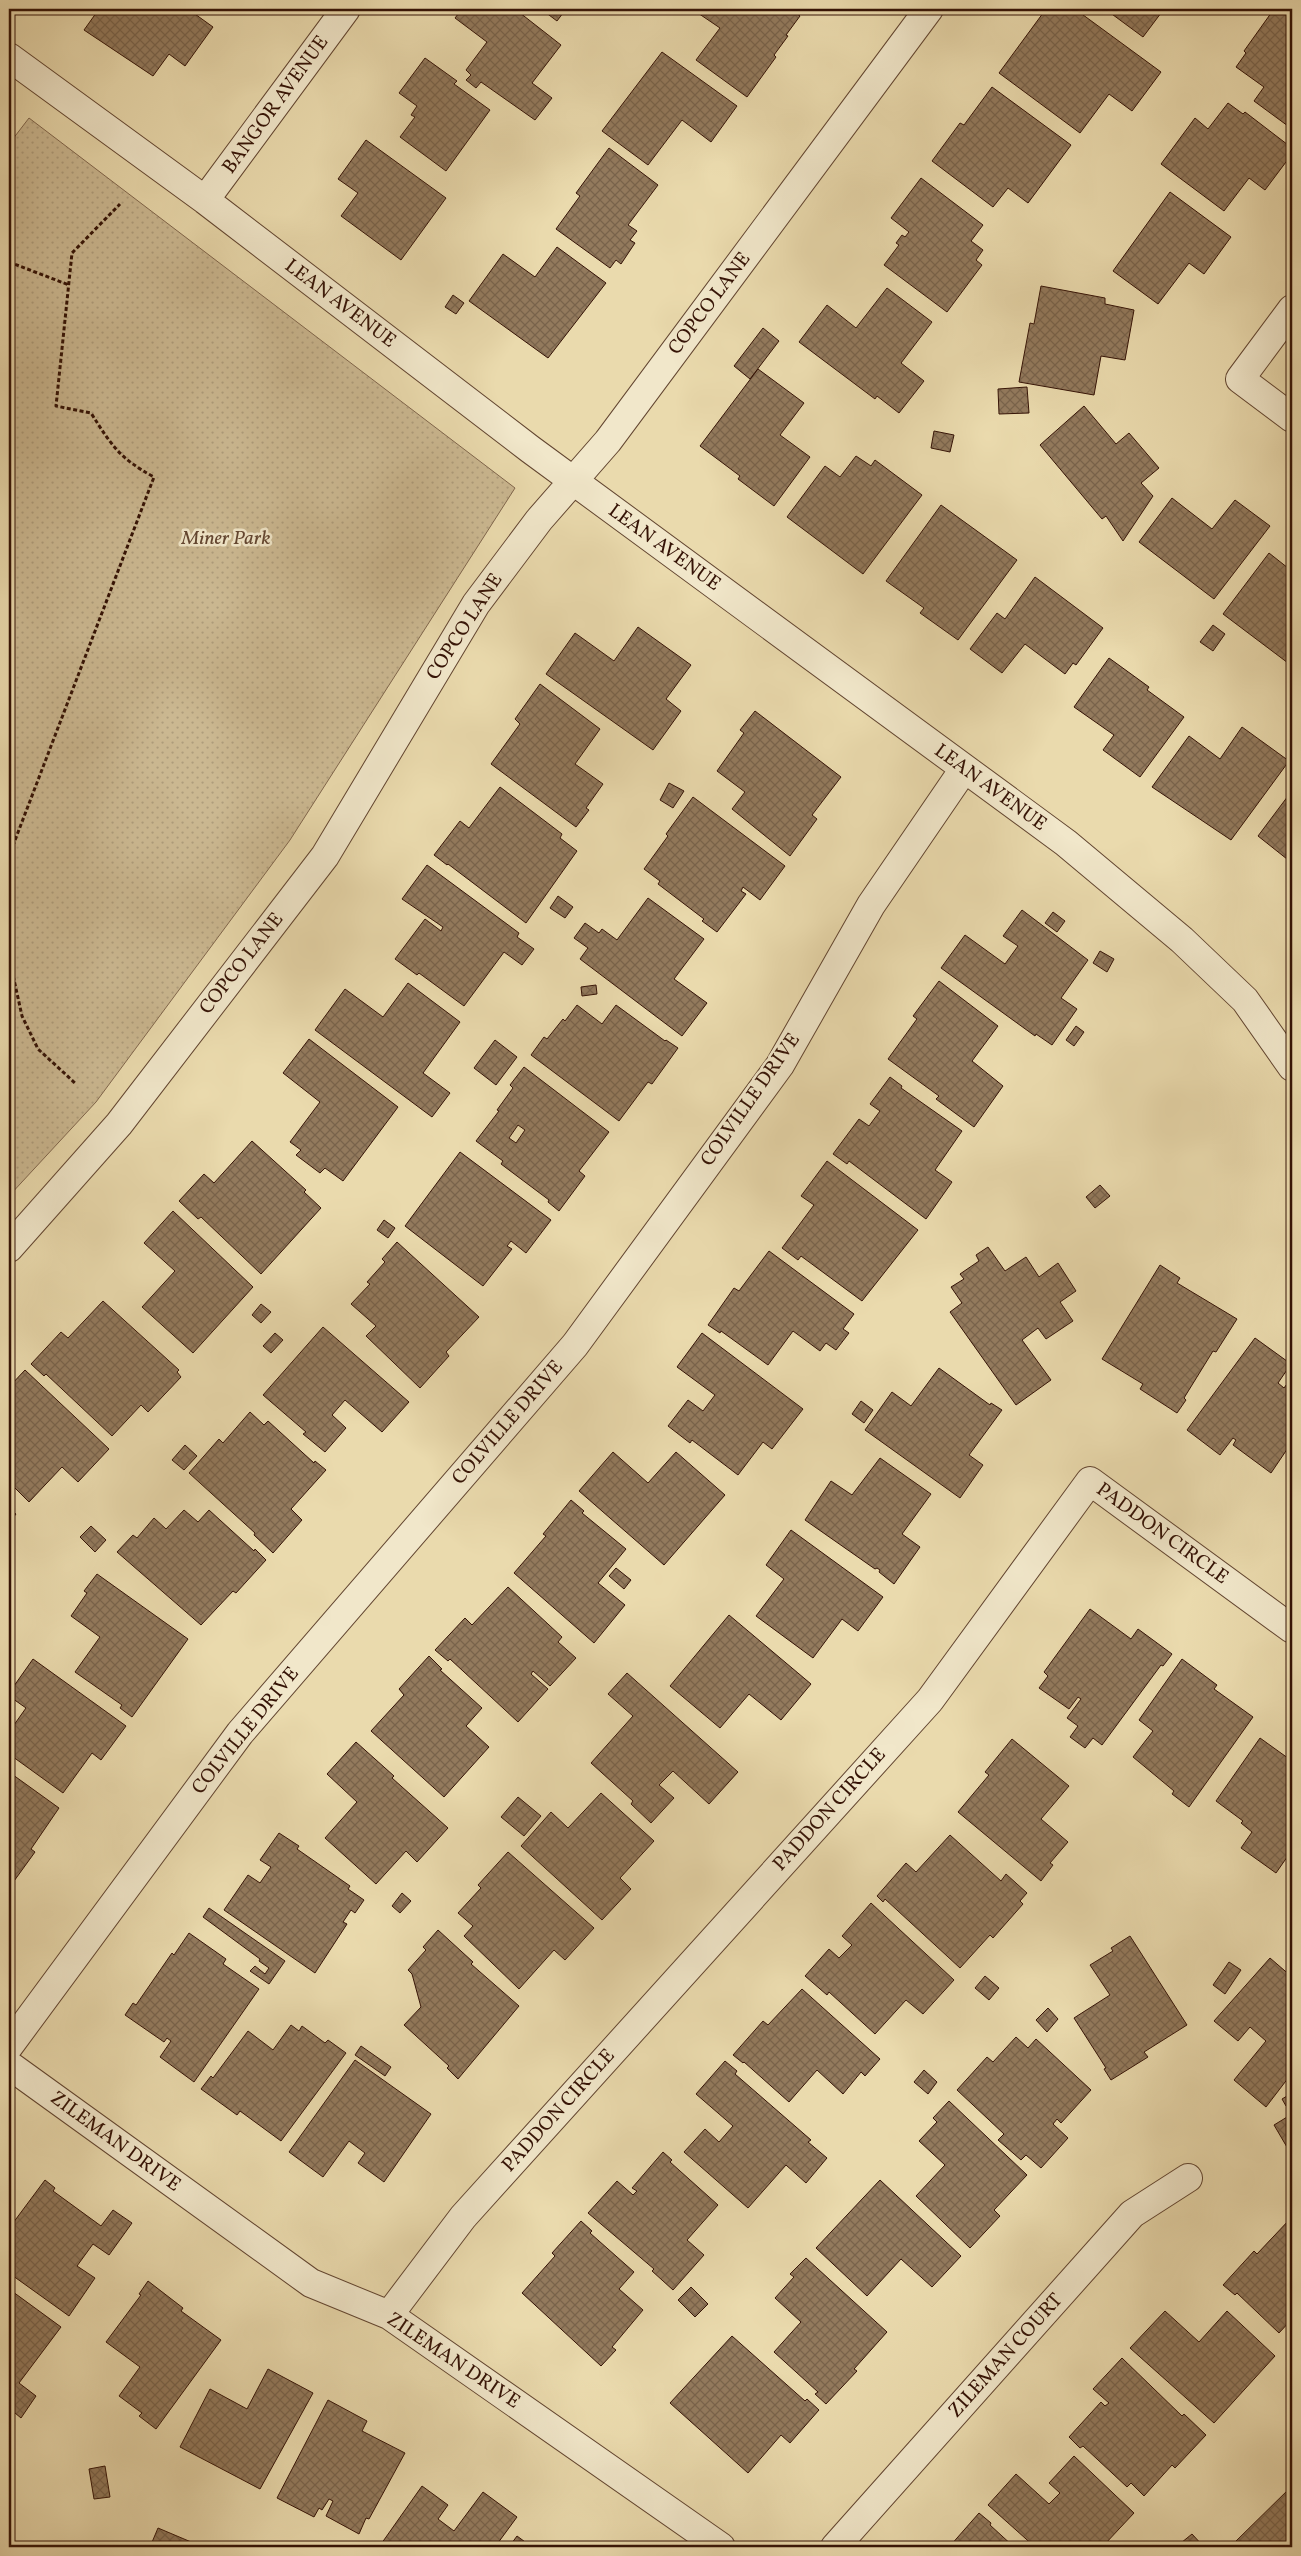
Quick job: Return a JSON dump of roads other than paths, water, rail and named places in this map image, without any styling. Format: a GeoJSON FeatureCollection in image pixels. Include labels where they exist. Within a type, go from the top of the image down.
{"type":"FeatureCollection","features":[{"type":"Feature","properties":{"kind":"street","name":"BANGOR AVENUE"},"geometry":{"type":"LineString","coordinates":[[205,200],[346,9]]}},
{"type":"Feature","properties":{"kind":"street","name":"COPCO LANE"},"geometry":{"type":"LineString","coordinates":[[9,1248],[119,1124],[325,856],[476,604],[539,520],[608,441],[929,9]]}},
{"type":"Feature","properties":{"kind":"street","name":"LEAN AVENUE"},"geometry":{"type":"LineString","coordinates":[[9,57],[205,200],[573,482],[1066,843],[1182,940],[1244,1000],[1292,1066]]}},
{"type":"Feature","properties":{"kind":"street"},"geometry":{"type":"LineString","coordinates":[[1292,309],[1240,379],[1292,418]]}},
{"type":"Feature","properties":{"kind":"street","name":"COLVILLE DRIVE"},"geometry":{"type":"LineString","coordinates":[[9,2046],[240,1733],[575,1346],[780,1065],[871,905],[964,769]]}},
{"type":"Feature","properties":{"kind":"street","name":"PADDON CIRCLE"},"geometry":{"type":"LineString","coordinates":[[389,2316],[463,2217],[930,1700],[1090,1481],[1292,1629]]}},
{"type":"Feature","properties":{"kind":"street","name":"ZILEMAN DRIVE"},"geometry":{"type":"LineString","coordinates":[[9,2065],[311,2283],[389,2316],[721,2547]]}},
{"type":"Feature","properties":{"kind":"street","name":"ZILEMAN COURT"},"geometry":{"type":"LineString","coordinates":[[835,2547],[1132,2214],[1188,2178]]}},
{"type":"Feature","properties":{"kind":"park label","name":"Miner Park"},"geometry":{"type":"Point","coordinates":[226,539]}}]}
